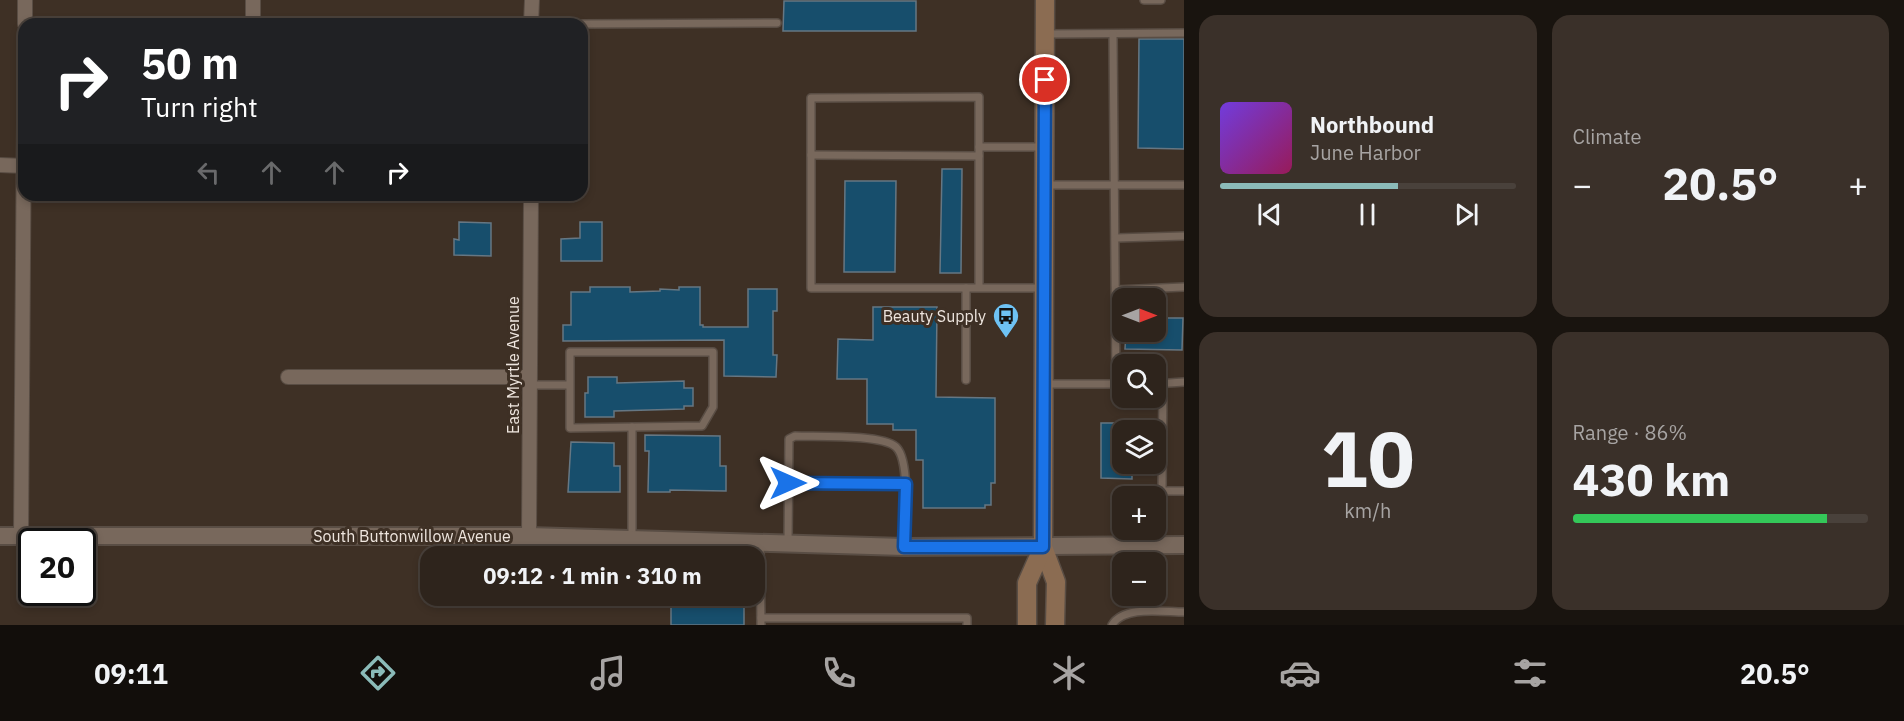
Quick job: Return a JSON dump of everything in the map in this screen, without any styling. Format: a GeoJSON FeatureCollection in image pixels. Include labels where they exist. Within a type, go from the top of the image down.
{"type":"FeatureCollection","features":[{"type":"Feature","properties":{"kind":"main road"},"geometry":{"type":"LineString","coordinates":[[1045,0],[1043,547],[1056,582],[1055,625]]}},
{"type":"Feature","properties":{"kind":"main road"},"geometry":{"type":"LineString","coordinates":[[1027,625],[1027,583],[1043,547]]}},
{"type":"Feature","properties":{"kind":"street"},"geometry":{"type":"LineString","coordinates":[[25,0],[25,18]]}},
{"type":"Feature","properties":{"kind":"street"},"geometry":{"type":"LineString","coordinates":[[253,0],[253,18]]}},
{"type":"Feature","properties":{"kind":"street"},"geometry":{"type":"LineString","coordinates":[[531,18],[532,0]]}},
{"type":"Feature","properties":{"kind":"street"},"geometry":{"type":"LineString","coordinates":[[0,165],[18,166]]}},
{"type":"Feature","properties":{"kind":"street"},"geometry":{"type":"LineString","coordinates":[[21,528],[24,201]]}},
{"type":"Feature","properties":{"kind":"street","name":"East Myrtle Avenue"},"geometry":{"type":"LineString","coordinates":[[529,536],[531,201]]}},
{"type":"Feature","properties":{"kind":"street"},"geometry":{"type":"LineString","coordinates":[[288,377],[529,381]]}},
{"type":"Feature","properties":{"kind":"street","name":"South Buttonwillow Avenue"},"geometry":{"type":"LineString","coordinates":[[0,536],[18,536]]}},
{"type":"Feature","properties":{"kind":"street","name":"South Buttonwillow Avenue"},"geometry":{"type":"LineString","coordinates":[[96,536],[529,536],[904,547],[1184,545]]}},
{"type":"Feature","properties":{"kind":"lane"},"geometry":{"type":"LineString","coordinates":[[1144,0],[1161,0]]}},
{"type":"Feature","properties":{"kind":"lane"},"geometry":{"type":"LineString","coordinates":[[588,24],[777,23]]}},
{"type":"Feature","properties":{"kind":"lane"},"geometry":{"type":"LineString","coordinates":[[1045,34],[1184,33]]}},
{"type":"Feature","properties":{"kind":"lane"},"geometry":{"type":"LineString","coordinates":[[1113,34],[1116,288]]}},
{"type":"Feature","properties":{"kind":"lane"},"geometry":{"type":"LineString","coordinates":[[979,288],[979,97],[811,98],[811,288],[966,288],[979,288],[1044,288]]}},
{"type":"Feature","properties":{"kind":"lane"},"geometry":{"type":"LineString","coordinates":[[979,147],[1045,147]]}},
{"type":"Feature","properties":{"kind":"lane"},"geometry":{"type":"LineString","coordinates":[[811,155],[979,156]]}},
{"type":"Feature","properties":{"kind":"lane"},"geometry":{"type":"LineString","coordinates":[[1044,185],[1184,185]]}},
{"type":"Feature","properties":{"kind":"lane"},"geometry":{"type":"LineString","coordinates":[[1116,238],[1184,236]]}},
{"type":"Feature","properties":{"kind":"lane"},"geometry":{"type":"LineString","coordinates":[[1161,288],[1184,287]]}},
{"type":"Feature","properties":{"kind":"lane"},"geometry":{"type":"LineString","coordinates":[[966,288],[966,380]]}},
{"type":"Feature","properties":{"kind":"lane"},"geometry":{"type":"LineString","coordinates":[[570,352],[713,352],[713,406],[702,426],[570,428],[570,385],[570,352]]}},
{"type":"Feature","properties":{"kind":"lane"},"geometry":{"type":"LineString","coordinates":[[529,381],[570,385]]}},
{"type":"Feature","properties":{"kind":"lane"},"geometry":{"type":"LineString","coordinates":[[1166,383],[1184,382]]}},
{"type":"Feature","properties":{"kind":"lane"},"geometry":{"type":"LineString","coordinates":[[1044,384],[1112,384]]}},
{"type":"Feature","properties":{"kind":"lane"},"geometry":{"type":"LineString","coordinates":[[1160,408],[1162,491],[1184,491]]}},
{"type":"Feature","properties":{"kind":"lane"},"geometry":{"type":"LineString","coordinates":[[632,428],[632,538]]}},
{"type":"Feature","properties":{"kind":"lane"},"geometry":{"type":"LineString","coordinates":[[788,543],[789,439],[795,436],[885,440],[897,448],[902,458],[906,484],[904,547]]}},
{"type":"Feature","properties":{"kind":"lane"},"geometry":{"type":"LineString","coordinates":[[788,483],[906,484]]}},
{"type":"Feature","properties":{"kind":"lane"},"geometry":{"type":"LineString","coordinates":[[760,542],[761,621],[967,618],[967,625]]}},
{"type":"Feature","properties":{"kind":"lane"},"geometry":{"type":"LineString","coordinates":[[1112,625],[1120,615],[1132,612],[1184,612]]}},
{"type":"Feature","properties":{"kind":"building"},"geometry":{"type":"Polygon","coordinates":[[[784,1],[916,1],[916,31],[783,31],[784,1]]]}},
{"type":"Feature","properties":{"kind":"building"},"geometry":{"type":"Polygon","coordinates":[[[1139,39],[1184,39],[1184,149],[1138,148],[1139,39]]]}},
{"type":"Feature","properties":{"kind":"building"},"geometry":{"type":"Polygon","coordinates":[[[942,169],[962,169],[961,273],[940,273],[942,169]]]}},
{"type":"Feature","properties":{"kind":"building"},"geometry":{"type":"Polygon","coordinates":[[[845,181],[896,181],[895,272],[844,272],[845,181]]]}},
{"type":"Feature","properties":{"kind":"building"},"geometry":{"type":"Polygon","coordinates":[[[459,222],[491,223],[491,256],[454,255],[454,239],[459,240],[459,222]]]}},
{"type":"Feature","properties":{"kind":"building"},"geometry":{"type":"Polygon","coordinates":[[[580,222],[602,222],[602,261],[561,261],[561,239],[580,238],[580,222]]]}},
{"type":"Feature","properties":{"kind":"building"},"geometry":{"type":"Polygon","coordinates":[[[590,287],[630,287],[630,292],[700,287],[700,325],[703,327],[748,327],[748,289],[777,289],[777,311],[773,311],[773,355],[777,355],[776,377],[724,376],[724,340],[563,341],[563,325],[571,325],[571,292],[590,292],[590,287]]]}},
{"type":"Feature","properties":{"kind":"building"},"geometry":{"type":"Polygon","coordinates":[[[873,307],[937,307],[936,397],[995,398],[995,483],[991,483],[991,505],[985,505],[985,508],[923,508],[923,460],[916,460],[916,430],[893,430],[893,424],[867,424],[867,379],[837,379],[838,339],[873,340],[873,307]]]}},
{"type":"Feature","properties":{"kind":"building"},"geometry":{"type":"Polygon","coordinates":[[[1166,318],[1183,318],[1182,350],[1125,349],[1125,342],[1166,342],[1166,318]]]}},
{"type":"Feature","properties":{"kind":"building"},"geometry":{"type":"Polygon","coordinates":[[[588,377],[617,377],[617,383],[684,381],[684,388],[693,388],[693,406],[684,406],[684,409],[614,411],[614,417],[585,417],[588,377]]]}},
{"type":"Feature","properties":{"kind":"building"},"geometry":{"type":"Polygon","coordinates":[[[1101,423],[1112,423],[1112,474],[1132,474],[1132,479],[1101,478],[1101,423]]]}},
{"type":"Feature","properties":{"kind":"building"},"geometry":{"type":"Polygon","coordinates":[[[645,435],[720,436],[720,466],[726,466],[726,491],[648,492],[649,451],[645,451],[645,435]]]}},
{"type":"Feature","properties":{"kind":"building"},"geometry":{"type":"Polygon","coordinates":[[[571,442],[614,443],[614,466],[620,466],[620,492],[568,492],[571,442]]]}},
{"type":"Feature","properties":{"kind":"building"},"geometry":{"type":"Polygon","coordinates":[[[671,606],[744,606],[744,625],[671,625],[671,606]]]}},
{"type":"Feature","properties":{"kind":"place","name":"Beauty Supply"},"geometry":{"type":"Point","coordinates":[1006,339]}},
{"type":"Feature","properties":{"kind":"route"},"geometry":{"type":"LineString","coordinates":[[788,483],[906,484],[904,547],[1043,547],[1045,80]]}}]}
